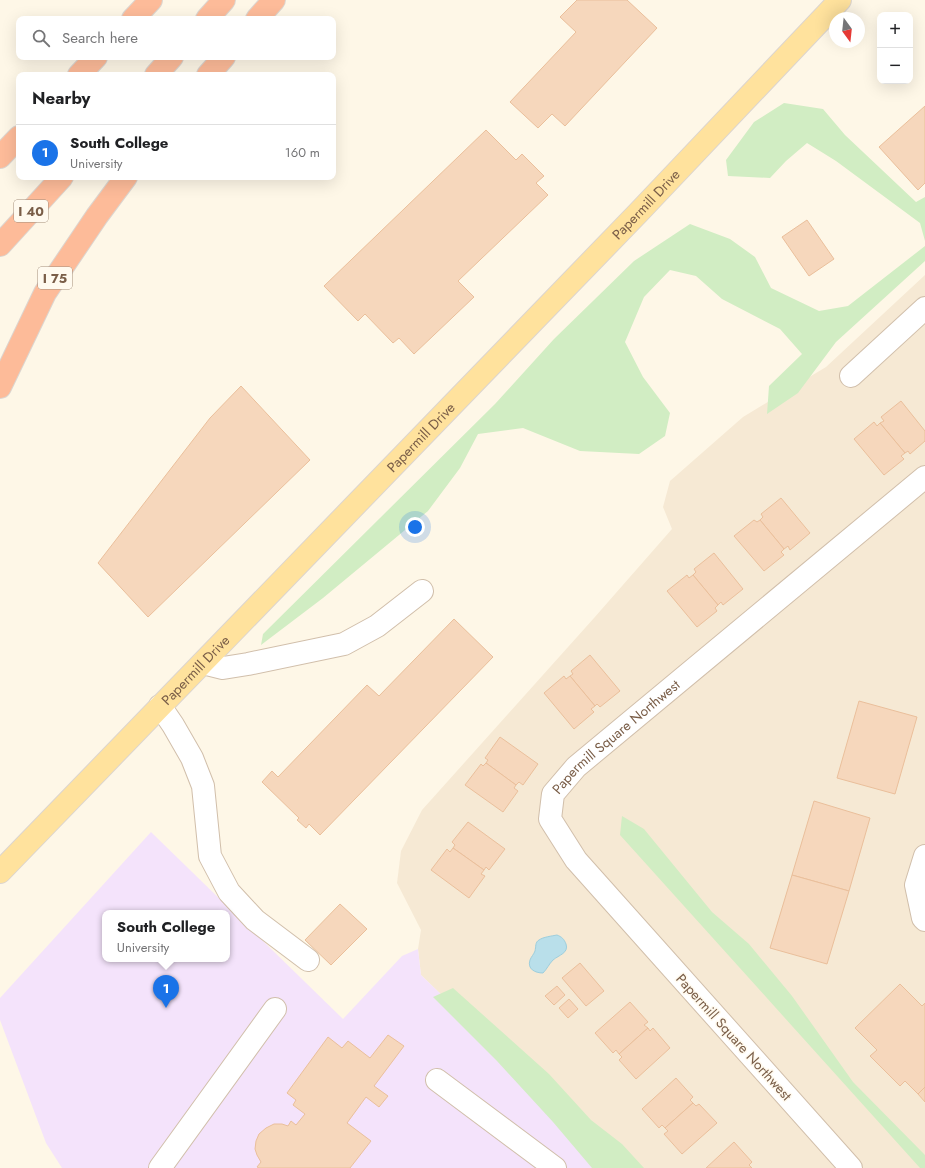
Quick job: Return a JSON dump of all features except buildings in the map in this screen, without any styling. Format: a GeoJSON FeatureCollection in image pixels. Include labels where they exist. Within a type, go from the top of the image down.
{"type":"FeatureCollection","features":[{"type":"Feature","properties":{"kind":"highway"},"geometry":{"type":"LineString","coordinates":[[136,16],[151,0]]}},
{"type":"Feature","properties":{"kind":"highway"},"geometry":{"type":"LineString","coordinates":[[210,16],[224,0]]}},
{"type":"Feature","properties":{"kind":"highway"},"geometry":{"type":"LineString","coordinates":[[260,16],[274,0]]}},
{"type":"Feature","properties":{"kind":"highway"},"geometry":{"type":"LineString","coordinates":[[82,72],[93,60]]}},
{"type":"Feature","properties":{"kind":"highway"},"geometry":{"type":"LineString","coordinates":[[159,72],[169,60]]}},
{"type":"Feature","properties":{"kind":"highway"},"geometry":{"type":"LineString","coordinates":[[211,72],[221,60]]}},
{"type":"Feature","properties":{"kind":"highway"},"geometry":{"type":"LineString","coordinates":[[0,156],[16,140]]}},
{"type":"Feature","properties":{"kind":"highway","name":"I 40"},"geometry":{"type":"LineString","coordinates":[[0,245],[59,180]]}},
{"type":"Feature","properties":{"kind":"highway","name":"I 75"},"geometry":{"type":"LineString","coordinates":[[0,387],[45,294],[97,216],[124,180]]}},
{"type":"Feature","properties":{"kind":"main road","name":"Papermill Drive"},"geometry":{"type":"LineString","coordinates":[[0,872],[638,213],[840,0]]}},
{"type":"Feature","properties":{"kind":"street"},"geometry":{"type":"LineString","coordinates":[[851,376],[925,308]]}},
{"type":"Feature","properties":{"kind":"street","name":"Papermill Square Northwest"},"geometry":{"type":"LineString","coordinates":[[851,1168],[576,860],[550,819],[553,794],[576,767],[925,477]]}},
{"type":"Feature","properties":{"kind":"street"},"geometry":{"type":"LineString","coordinates":[[203,663],[223,668],[344,644],[377,626],[422,591]]}},
{"type":"Feature","properties":{"kind":"street"},"geometry":{"type":"LineString","coordinates":[[160,706],[192,758],[203,786],[210,856],[229,892],[255,920],[308,960]]}},
{"type":"Feature","properties":{"kind":"street"},"geometry":{"type":"LineString","coordinates":[[925,856],[916,885],[923,918],[925,920]]}},
{"type":"Feature","properties":{"kind":"street"},"geometry":{"type":"LineString","coordinates":[[160,1168],[275,1009]]}},
{"type":"Feature","properties":{"kind":"street"},"geometry":{"type":"LineString","coordinates":[[437,1080],[555,1168]]}},
{"type":"Feature","properties":{"kind":"shaded area"},"geometry":{"type":"Polygon","coordinates":[[[925,275],[925,1168],[606,1168],[474,1026],[421,975],[418,949],[421,930],[397,883],[401,851],[422,810],[672,529],[663,507],[670,481],[743,417],[826,367],[925,275]]]}},
{"type":"Feature","properties":{"kind":"shaded area"},"geometry":{"type":"Polygon","coordinates":[[[151,832],[343,1019],[402,956],[418,949],[421,975],[474,1026],[606,1168],[62,1168],[46,1143],[0,1020],[0,998],[151,832]]]}},
{"type":"Feature","properties":{"kind":"green space"},"geometry":{"type":"Polygon","coordinates":[[[784,103],[823,109],[845,135],[916,202],[925,197],[925,241],[920,223],[836,161],[807,143],[786,161],[770,178],[728,176],[726,160],[754,122],[784,103]]]}},
{"type":"Feature","properties":{"kind":"green space"},"geometry":{"type":"Polygon","coordinates":[[[690,224],[730,239],[755,257],[771,288],[819,311],[848,306],[925,246],[925,261],[836,342],[798,393],[767,414],[769,386],[802,354],[780,329],[722,299],[696,276],[670,270],[644,297],[625,342],[643,377],[670,413],[665,436],[639,454],[580,451],[523,428],[478,434],[460,468],[428,511],[323,598],[261,645],[263,634],[495,404],[554,339],[634,261],[690,224]]]}},
{"type":"Feature","properties":{"kind":"green space"},"geometry":{"type":"Polygon","coordinates":[[[622,816],[644,829],[712,912],[749,944],[792,996],[853,1082],[925,1155],[925,1168],[920,1168],[620,835],[622,816]]]}},
{"type":"Feature","properties":{"kind":"green space"},"geometry":{"type":"Polygon","coordinates":[[[453,988],[549,1074],[591,1120],[622,1144],[644,1168],[592,1168],[553,1122],[497,1061],[433,997],[453,988]]]}},
{"type":"Feature","properties":{"kind":"water"},"geometry":{"type":"Polygon","coordinates":[[[557,935],[563,938],[565,942],[567,947],[565,952],[553,960],[543,973],[532,970],[529,963],[535,951],[537,942],[543,938],[557,935]]]}},
{"type":"Feature","properties":{"kind":"place","name":"South College"},"geometry":{"type":"Point","coordinates":[166,1008]}}]}
